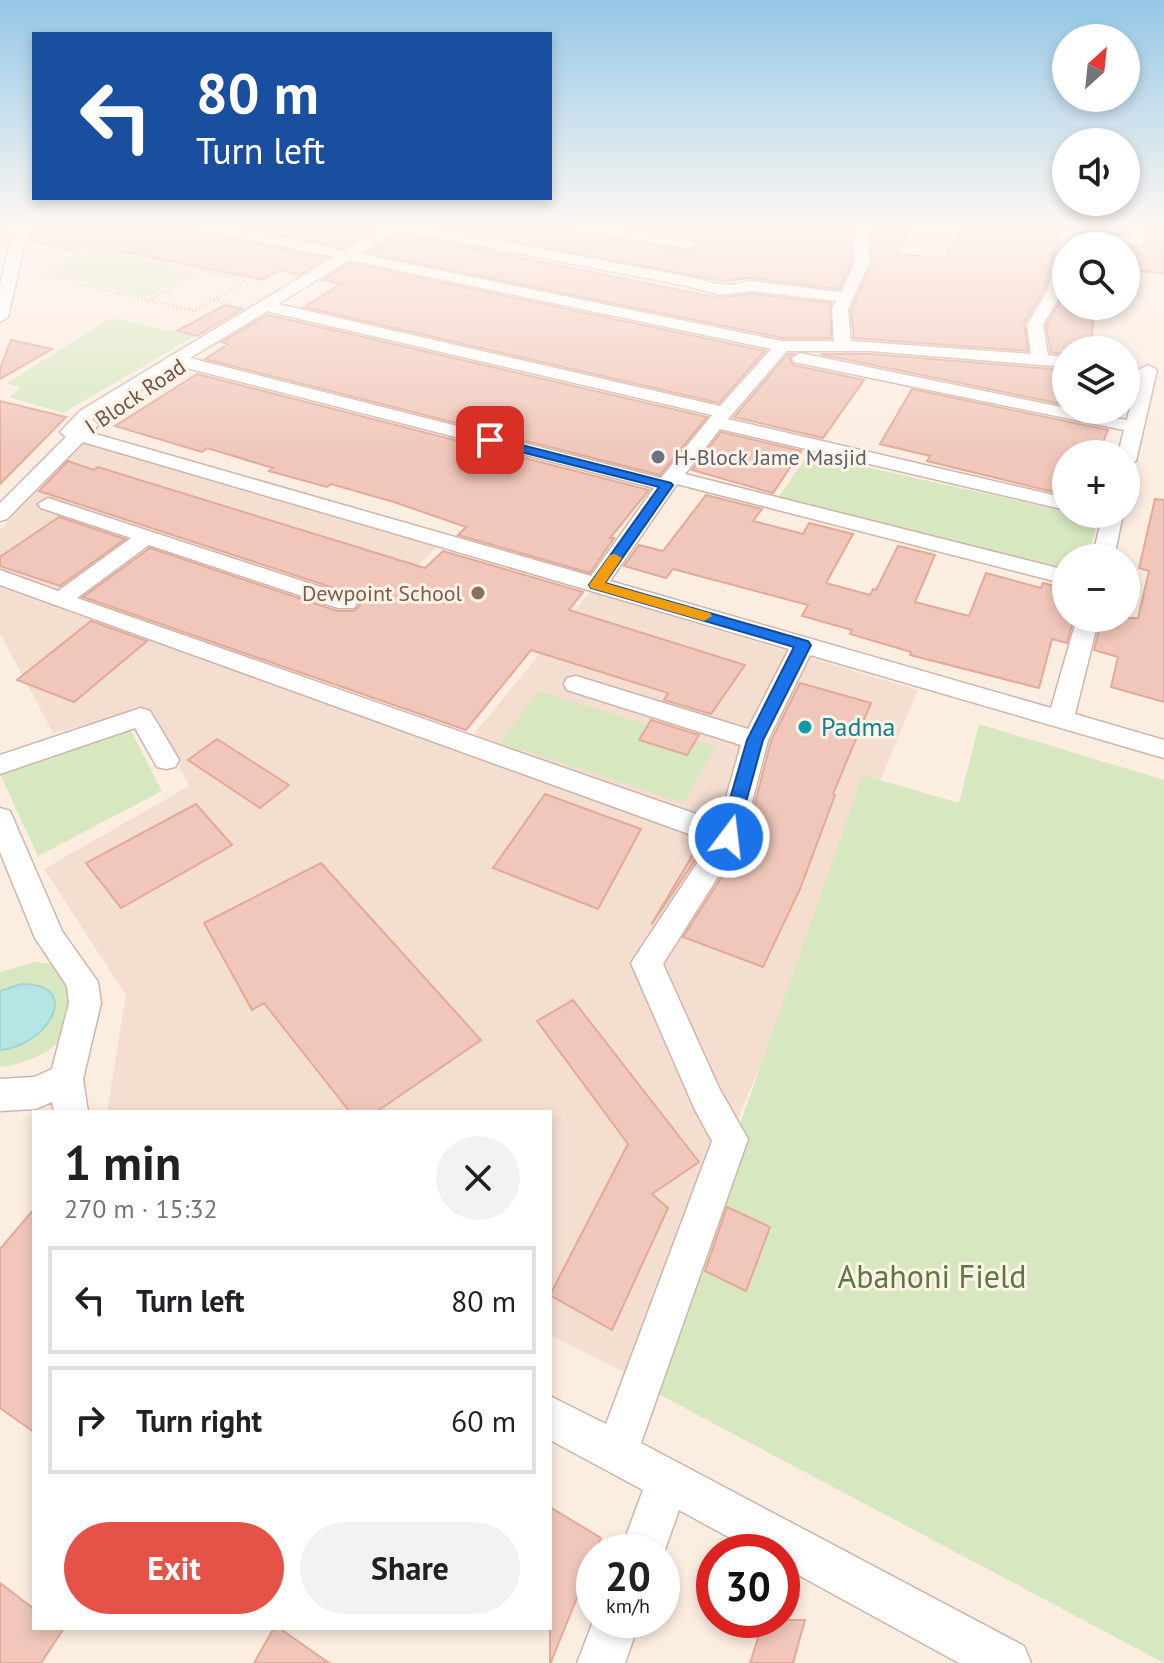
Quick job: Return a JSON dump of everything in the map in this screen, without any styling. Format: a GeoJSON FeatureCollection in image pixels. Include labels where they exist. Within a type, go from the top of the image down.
{"type":"FeatureCollection","features":[{"type":"Feature","properties":{"kind":"street","name":"I Block Road"},"geometry":{"type":"LineString","coordinates":[[266,309],[86,415],[69,432],[77,435],[96,418],[276,303]]}},
{"type":"Feature","properties":{"kind":"street"},"geometry":{"type":"LineString","coordinates":[[569,303],[1134,427]]}},
{"type":"Feature","properties":{"kind":"street"},"geometry":{"type":"LineString","coordinates":[[843,303],[840,309],[843,346]]}},
{"type":"Feature","properties":{"kind":"street"},"geometry":{"type":"LineString","coordinates":[[1040,359],[1035,325],[1048,303]]}},
{"type":"Feature","properties":{"kind":"street"},"geometry":{"type":"LineString","coordinates":[[266,309],[720,417],[1052,500]]}},
{"type":"Feature","properties":{"kind":"street"},"geometry":{"type":"LineString","coordinates":[[596,585],[670,481],[720,417],[779,350],[843,346],[1052,360]]}},
{"type":"Feature","properties":{"kind":"street"},"geometry":{"type":"LineString","coordinates":[[184,362],[1052,574]]}},
{"type":"Feature","properties":{"kind":"street"},"geometry":{"type":"LineString","coordinates":[[1131,440],[1156,371]]}},
{"type":"Feature","properties":{"kind":"street"},"geometry":{"type":"LineString","coordinates":[[0,515],[77,435],[1164,749]]}},
{"type":"Feature","properties":{"kind":"street"},"geometry":{"type":"LineString","coordinates":[[48,504],[346,603]]}},
{"type":"Feature","properties":{"kind":"street"},"geometry":{"type":"LineString","coordinates":[[60,600],[145,538]]}},
{"type":"Feature","properties":{"kind":"street"},"geometry":{"type":"LineString","coordinates":[[0,577],[729,837]]}},
{"type":"Feature","properties":{"kind":"street"},"geometry":{"type":"LineString","coordinates":[[1061,719],[1084,632]]}},
{"type":"Feature","properties":{"kind":"street"},"geometry":{"type":"LineString","coordinates":[[616,1453],[730,1139],[707,1099],[647,963],[729,837],[755,740],[803,645]]}},
{"type":"Feature","properties":{"kind":"street"},"geometry":{"type":"LineString","coordinates":[[576,684],[755,740]]}},
{"type":"Feature","properties":{"kind":"street"},"geometry":{"type":"LineString","coordinates":[[0,765],[141,717],[166,760]]}},
{"type":"Feature","properties":{"kind":"street"},"geometry":{"type":"LineString","coordinates":[[0,818],[50,938],[82,982],[85,1003],[69,1096],[36,1093],[0,1095]]}},
{"type":"Feature","properties":{"kind":"street"},"geometry":{"type":"LineString","coordinates":[[552,1418],[1007,1663]]}},
{"type":"Feature","properties":{"kind":"street"},"geometry":{"type":"LineString","coordinates":[[649,1534],[668,1481]]}},
{"type":"Feature","properties":{"kind":"street"},"geometry":{"type":"LineString","coordinates":[[601,1663],[610,1638]]}},
{"type":"Feature","properties":{"kind":"path"},"geometry":{"type":"LineString","coordinates":[[155,303],[194,311],[209,303]]}},
{"type":"Feature","properties":{"kind":"path"},"geometry":{"type":"LineString","coordinates":[[229,303],[266,309]]}},
{"type":"Feature","properties":{"kind":"shaded area"},"geometry":{"type":"Polygon","coordinates":[[[85,442],[437,547],[301,680],[470,739],[590,592],[918,690],[630,1375],[552,1336],[552,1110],[107,1110],[126,995],[44,869],[189,786],[150,710],[53,733],[0,633],[0,530],[85,442]]]}},
{"type":"Feature","properties":{"kind":"green space"},"geometry":{"type":"Polygon","coordinates":[[[111,318],[195,336],[63,413],[9,397],[21,388],[7,383],[111,318]]]}},
{"type":"Feature","properties":{"kind":"green space"},"geometry":{"type":"Polygon","coordinates":[[[808,454],[1052,509],[1052,528],[1096,528],[1092,544],[1052,544],[1052,565],[778,498],[808,454]]]}},
{"type":"Feature","properties":{"kind":"green space"},"geometry":{"type":"Polygon","coordinates":[[[538,691],[715,746],[684,803],[500,743],[538,691]]]}},
{"type":"Feature","properties":{"kind":"green space","name":"Abahoni Field"},"geometry":{"type":"Polygon","coordinates":[[[979,724],[1164,780],[1164,1663],[647,1388],[863,775],[959,803],[979,724]]]}},
{"type":"Feature","properties":{"kind":"green space"},"geometry":{"type":"Polygon","coordinates":[[[130,729],[162,791],[38,856],[0,774],[130,729]]]}},
{"type":"Feature","properties":{"kind":"green space"},"geometry":{"type":"Polygon","coordinates":[[[35,962],[53,964],[78,982],[69,1027],[62,1039],[46,1052],[18,1064],[0,1067],[0,972],[35,962]]]}},
{"type":"Feature","properties":{"kind":"water"},"geometry":{"type":"Polygon","coordinates":[[[21,984],[40,987],[51,994],[55,1004],[52,1016],[32,1038],[0,1050],[0,991],[21,984]]]}},
{"type":"Feature","properties":{"kind":"building"},"geometry":{"type":"Polygon","coordinates":[[[311,303],[537,303],[765,351],[719,403],[304,307],[311,303]]]}},
{"type":"Feature","properties":{"kind":"building"},"geometry":{"type":"Polygon","coordinates":[[[610,303],[831,303],[831,338],[782,338],[610,303]]]}},
{"type":"Feature","properties":{"kind":"building"},"geometry":{"type":"Polygon","coordinates":[[[854,303],[1036,303],[1024,323],[1028,351],[854,338],[851,310],[854,303]]]}},
{"type":"Feature","properties":{"kind":"building"},"geometry":{"type":"Polygon","coordinates":[[[225,305],[242,309],[197,336],[177,331],[225,305]]]}},
{"type":"Feature","properties":{"kind":"building"},"geometry":{"type":"Polygon","coordinates":[[[267,315],[707,417],[660,475],[205,359],[228,344],[222,342],[267,315]]]}},
{"type":"Feature","properties":{"kind":"building"},"geometry":{"type":"Polygon","coordinates":[[[1052,315],[1052,320],[1093,320],[1092,336],[1052,336],[1051,352],[1046,326],[1052,315]]]}},
{"type":"Feature","properties":{"kind":"building"},"geometry":{"type":"Polygon","coordinates":[[[11,340],[52,349],[0,379],[0,369],[11,340]]]}},
{"type":"Feature","properties":{"kind":"building"},"geometry":{"type":"Polygon","coordinates":[[[788,354],[793,354],[789,357],[793,365],[864,380],[823,438],[734,417],[788,354]]]}},
{"type":"Feature","properties":{"kind":"building"},"geometry":{"type":"Polygon","coordinates":[[[820,354],[870,354],[1052,369],[1052,402],[820,354]]]}},
{"type":"Feature","properties":{"kind":"building"},"geometry":{"type":"Polygon","coordinates":[[[197,374],[649,490],[610,538],[614,538],[590,573],[458,535],[466,527],[394,502],[331,484],[327,487],[269,471],[273,468],[207,448],[202,452],[115,426],[197,374]]]}},
{"type":"Feature","properties":{"kind":"building"},"geometry":{"type":"Polygon","coordinates":[[[912,389],[1052,418],[1052,424],[1079,424],[1108,430],[1104,440],[1052,440],[1052,492],[927,461],[930,456],[880,444],[912,389]]]}},
{"type":"Feature","properties":{"kind":"building"},"geometry":{"type":"Polygon","coordinates":[[[0,401],[66,417],[0,484],[0,401]]]}},
{"type":"Feature","properties":{"kind":"building"},"geometry":{"type":"Polygon","coordinates":[[[721,432],[801,451],[773,493],[692,470],[721,432]]]}},
{"type":"Feature","properties":{"kind":"building"},"geometry":{"type":"Polygon","coordinates":[[[68,461],[94,470],[98,467],[425,568],[443,551],[583,592],[569,610],[745,665],[711,714],[664,700],[668,693],[531,650],[466,730],[83,597],[150,548],[337,611],[354,611],[360,605],[355,595],[39,491],[68,461]]]}},
{"type":"Feature","properties":{"kind":"building"},"geometry":{"type":"Polygon","coordinates":[[[706,495],[762,509],[753,521],[803,534],[809,523],[853,534],[826,583],[870,595],[873,589],[876,590],[898,546],[935,555],[915,602],[969,616],[986,573],[1041,588],[1043,583],[1052,585],[1052,632],[1070,632],[1067,643],[1052,639],[1039,688],[910,655],[911,652],[850,634],[852,630],[802,616],[808,605],[673,569],[666,578],[624,566],[639,545],[663,551],[706,495]]]}},
{"type":"Feature","properties":{"kind":"building"},"geometry":{"type":"Polygon","coordinates":[[[1155,499],[1164,500],[1164,702],[1111,687],[1118,657],[1094,650],[1098,632],[1140,632],[1140,609],[1149,571],[1140,568],[1155,499]]]}},
{"type":"Feature","properties":{"kind":"building"},"geometry":{"type":"Polygon","coordinates":[[[59,517],[125,539],[60,586],[0,566],[0,557],[59,517]]]}},
{"type":"Feature","properties":{"kind":"building"},"geometry":{"type":"Polygon","coordinates":[[[91,621],[147,641],[74,702],[17,680],[91,621]]]}},
{"type":"Feature","properties":{"kind":"building"},"geometry":{"type":"Polygon","coordinates":[[[800,683],[871,703],[833,794],[800,889],[763,967],[683,937],[746,839],[771,741],[800,683]]]}},
{"type":"Feature","properties":{"kind":"building"},"geometry":{"type":"Polygon","coordinates":[[[651,720],[699,735],[687,755],[639,740],[651,720]]]}},
{"type":"Feature","properties":{"kind":"building"},"geometry":{"type":"Polygon","coordinates":[[[217,739],[289,785],[260,808],[188,760],[217,739]]]}},
{"type":"Feature","properties":{"kind":"building"},"geometry":{"type":"Polygon","coordinates":[[[545,794],[641,829],[598,909],[493,868],[545,794]]]}},
{"type":"Feature","properties":{"kind":"building"},"geometry":{"type":"Polygon","coordinates":[[[196,804],[232,845],[121,908],[86,863],[196,804]]]}},
{"type":"Feature","properties":{"kind":"building"},"geometry":{"type":"Polygon","coordinates":[[[703,842],[706,844],[651,925],[695,851],[698,852],[703,842]]]}},
{"type":"Feature","properties":{"kind":"building"},"geometry":{"type":"Polygon","coordinates":[[[321,863],[481,1040],[379,1110],[348,1110],[264,1003],[252,1010],[204,923],[321,863]]]}},
{"type":"Feature","properties":{"kind":"building"},"geometry":{"type":"Polygon","coordinates":[[[573,1000],[699,1162],[652,1194],[668,1208],[612,1330],[552,1296],[552,1291],[628,1144],[537,1021],[573,1000]]]}},
{"type":"Feature","properties":{"kind":"building"},"geometry":{"type":"Polygon","coordinates":[[[727,1207],[770,1227],[746,1291],[705,1271],[727,1207]]]}},
{"type":"Feature","properties":{"kind":"building"},"geometry":{"type":"Polygon","coordinates":[[[32,1211],[32,1431],[0,1408],[0,1249],[32,1211]]]}},
{"type":"Feature","properties":{"kind":"building"},"geometry":{"type":"Polygon","coordinates":[[[552,1508],[594,1534],[576,1534],[576,1600],[551,1662],[552,1508]]]}},
{"type":"Feature","properties":{"kind":"building"},"geometry":{"type":"Polygon","coordinates":[[[0,1583],[32,1607],[32,1630],[63,1630],[41,1663],[0,1663],[0,1583]]]}},
{"type":"Feature","properties":{"kind":"building"},"geometry":{"type":"Polygon","coordinates":[[[800,1620],[805,1620],[800,1638],[800,1620]]]}},
{"type":"Feature","properties":{"kind":"building"},"geometry":{"type":"Polygon","coordinates":[[[273,1630],[282,1630],[329,1663],[254,1663],[273,1630]]]}},
{"type":"Feature","properties":{"kind":"building"},"geometry":{"type":"Polygon","coordinates":[[[758,1638],[800,1638],[793,1663],[750,1663],[758,1638]]]}},
{"type":"Feature","properties":{"kind":"slow traffic"},"geometry":{"type":"LineString","coordinates":[[615,558],[596,585],[704,616]]}},
{"type":"Feature","properties":{"kind":"place","name":"H-Block Jame Masjid"},"geometry":{"type":"Point","coordinates":[658,457]}},
{"type":"Feature","properties":{"kind":"place","name":"Dewpoint School"},"geometry":{"type":"Point","coordinates":[478,593]}},
{"type":"Feature","properties":{"kind":"place","name":"Padma"},"geometry":{"type":"Point","coordinates":[805,727]}},
{"type":"Feature","properties":{"kind":"route"},"geometry":{"type":"LineString","coordinates":[[490,440],[666,485],[596,585],[803,645],[755,740],[729,837]]}}]}
